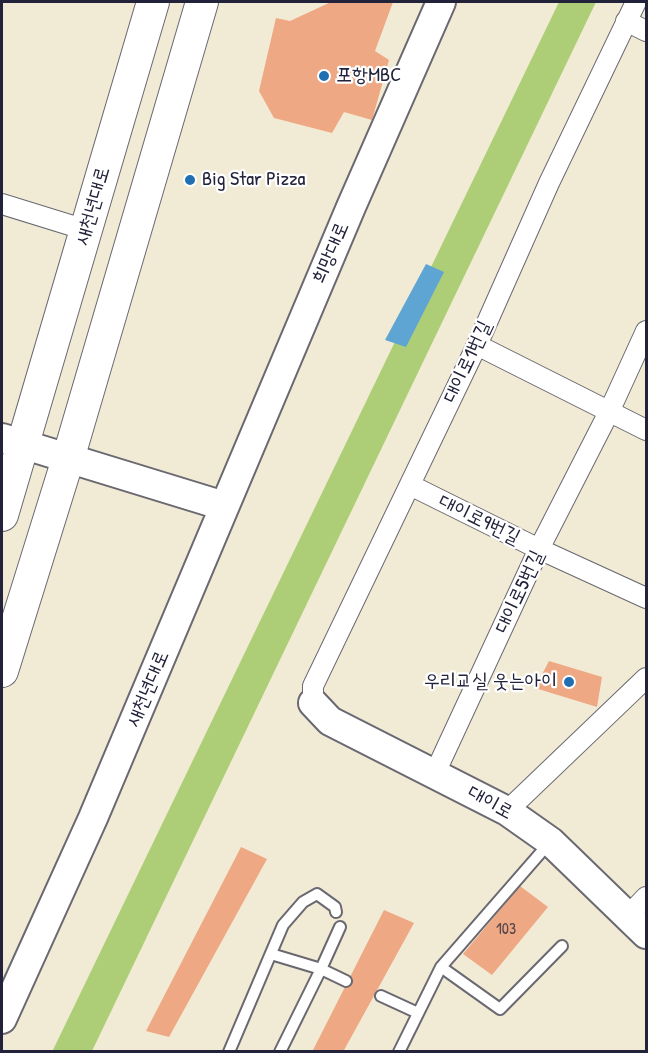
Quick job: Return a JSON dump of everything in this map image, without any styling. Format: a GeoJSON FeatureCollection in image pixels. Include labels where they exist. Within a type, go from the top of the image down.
{"type":"FeatureCollection","features":[{"type":"Feature","properties":{"kind":"main road","name":"새천년대로"},"geometry":{"type":"LineString","coordinates":[[2,515],[12,442],[86,230],[153,2]]}},
{"type":"Feature","properties":{"kind":"main road"},"geometry":{"type":"LineString","coordinates":[[2,671],[68,459],[202,2]]}},
{"type":"Feature","properties":{"kind":"street","name":"희망대로"},"geometry":{"type":"LineString","coordinates":[[224,506],[441,2]]}},
{"type":"Feature","properties":{"kind":"street","name":"대이로1번길"},"geometry":{"type":"LineString","coordinates":[[313,703],[313,686],[477,345],[549,183],[636,2]]}},
{"type":"Feature","properties":{"kind":"street"},"geometry":{"type":"LineString","coordinates":[[626,21],[646,31]]}},
{"type":"Feature","properties":{"kind":"street"},"geometry":{"type":"LineString","coordinates":[[2,204],[86,230]]}},
{"type":"Feature","properties":{"kind":"street","name":"대이로5번길"},"geometry":{"type":"LineString","coordinates":[[435,773],[539,549],[609,412],[646,331]]}},
{"type":"Feature","properties":{"kind":"street"},"geometry":{"type":"LineString","coordinates":[[477,345],[646,430]]}},
{"type":"Feature","properties":{"kind":"street"},"geometry":{"type":"LineString","coordinates":[[12,442],[224,506]]}},
{"type":"Feature","properties":{"kind":"street","name":"대이로9번길"},"geometry":{"type":"LineString","coordinates":[[410,485],[539,549],[646,598]]}},
{"type":"Feature","properties":{"kind":"street","name":"새천년대로"},"geometry":{"type":"LineString","coordinates":[[2,1019],[93,818],[224,506]]}},
{"type":"Feature","properties":{"kind":"street"},"geometry":{"type":"LineString","coordinates":[[507,811],[646,678]]}},
{"type":"Feature","properties":{"kind":"street","name":"대이로"},"geometry":{"type":"LineString","coordinates":[[313,703],[330,722],[507,811],[551,842],[640,916]]}},
{"type":"Feature","properties":{"kind":"lane"},"geometry":{"type":"LineString","coordinates":[[399,1052],[441,967],[551,842]]}},
{"type":"Feature","properties":{"kind":"lane"},"geometry":{"type":"LineString","coordinates":[[229,1052],[283,925],[303,902],[317,894],[335,907],[336,912]]}},
{"type":"Feature","properties":{"kind":"lane"},"geometry":{"type":"LineString","coordinates":[[280,1052],[340,927]]}},
{"type":"Feature","properties":{"kind":"lane"},"geometry":{"type":"LineString","coordinates":[[441,967],[500,1009],[562,946]]}},
{"type":"Feature","properties":{"kind":"lane"},"geometry":{"type":"LineString","coordinates":[[271,954],[321,969],[346,981]]}},
{"type":"Feature","properties":{"kind":"lane"},"geometry":{"type":"LineString","coordinates":[[381,996],[418,1012]]}},
{"type":"Feature","properties":{"kind":"green space"},"geometry":{"type":"Polygon","coordinates":[[[559,2],[596,2],[92,1051],[52,1052],[559,2]]]}},
{"type":"Feature","properties":{"kind":"water"},"geometry":{"type":"Polygon","coordinates":[[[426,264],[444,272],[406,347],[385,340],[426,264]]]}},
{"type":"Feature","properties":{"kind":"building","name":"포항MBC"},"geometry":{"type":"Polygon","coordinates":[[[331,2],[393,2],[375,51],[389,60],[372,120],[344,112],[332,133],[274,118],[259,91],[276,18],[290,21],[331,2]]]}},
{"type":"Feature","properties":{"kind":"building","name":"우리교실 웃는아이"},"geometry":{"type":"Polygon","coordinates":[[[549,661],[602,677],[597,707],[535,688],[549,661]]]}},
{"type":"Feature","properties":{"kind":"building"},"geometry":{"type":"Polygon","coordinates":[[[241,847],[267,859],[169,1037],[146,1031],[241,847]]]}},
{"type":"Feature","properties":{"kind":"building"},"geometry":{"type":"Polygon","coordinates":[[[520,886],[548,907],[492,975],[463,954],[520,886]]]}},
{"type":"Feature","properties":{"kind":"building"},"geometry":{"type":"Polygon","coordinates":[[[384,910],[414,923],[343,1052],[312,1052],[384,910]]]}},
{"type":"Feature","properties":{"kind":"place","name":"포항MBC"},"geometry":{"type":"Point","coordinates":[324,76]}},
{"type":"Feature","properties":{"kind":"place","name":"Big Star Pizza"},"geometry":{"type":"Point","coordinates":[190,180]}},
{"type":"Feature","properties":{"kind":"place","name":"우리교실 웃는아이"},"geometry":{"type":"Point","coordinates":[569,682]}}]}
